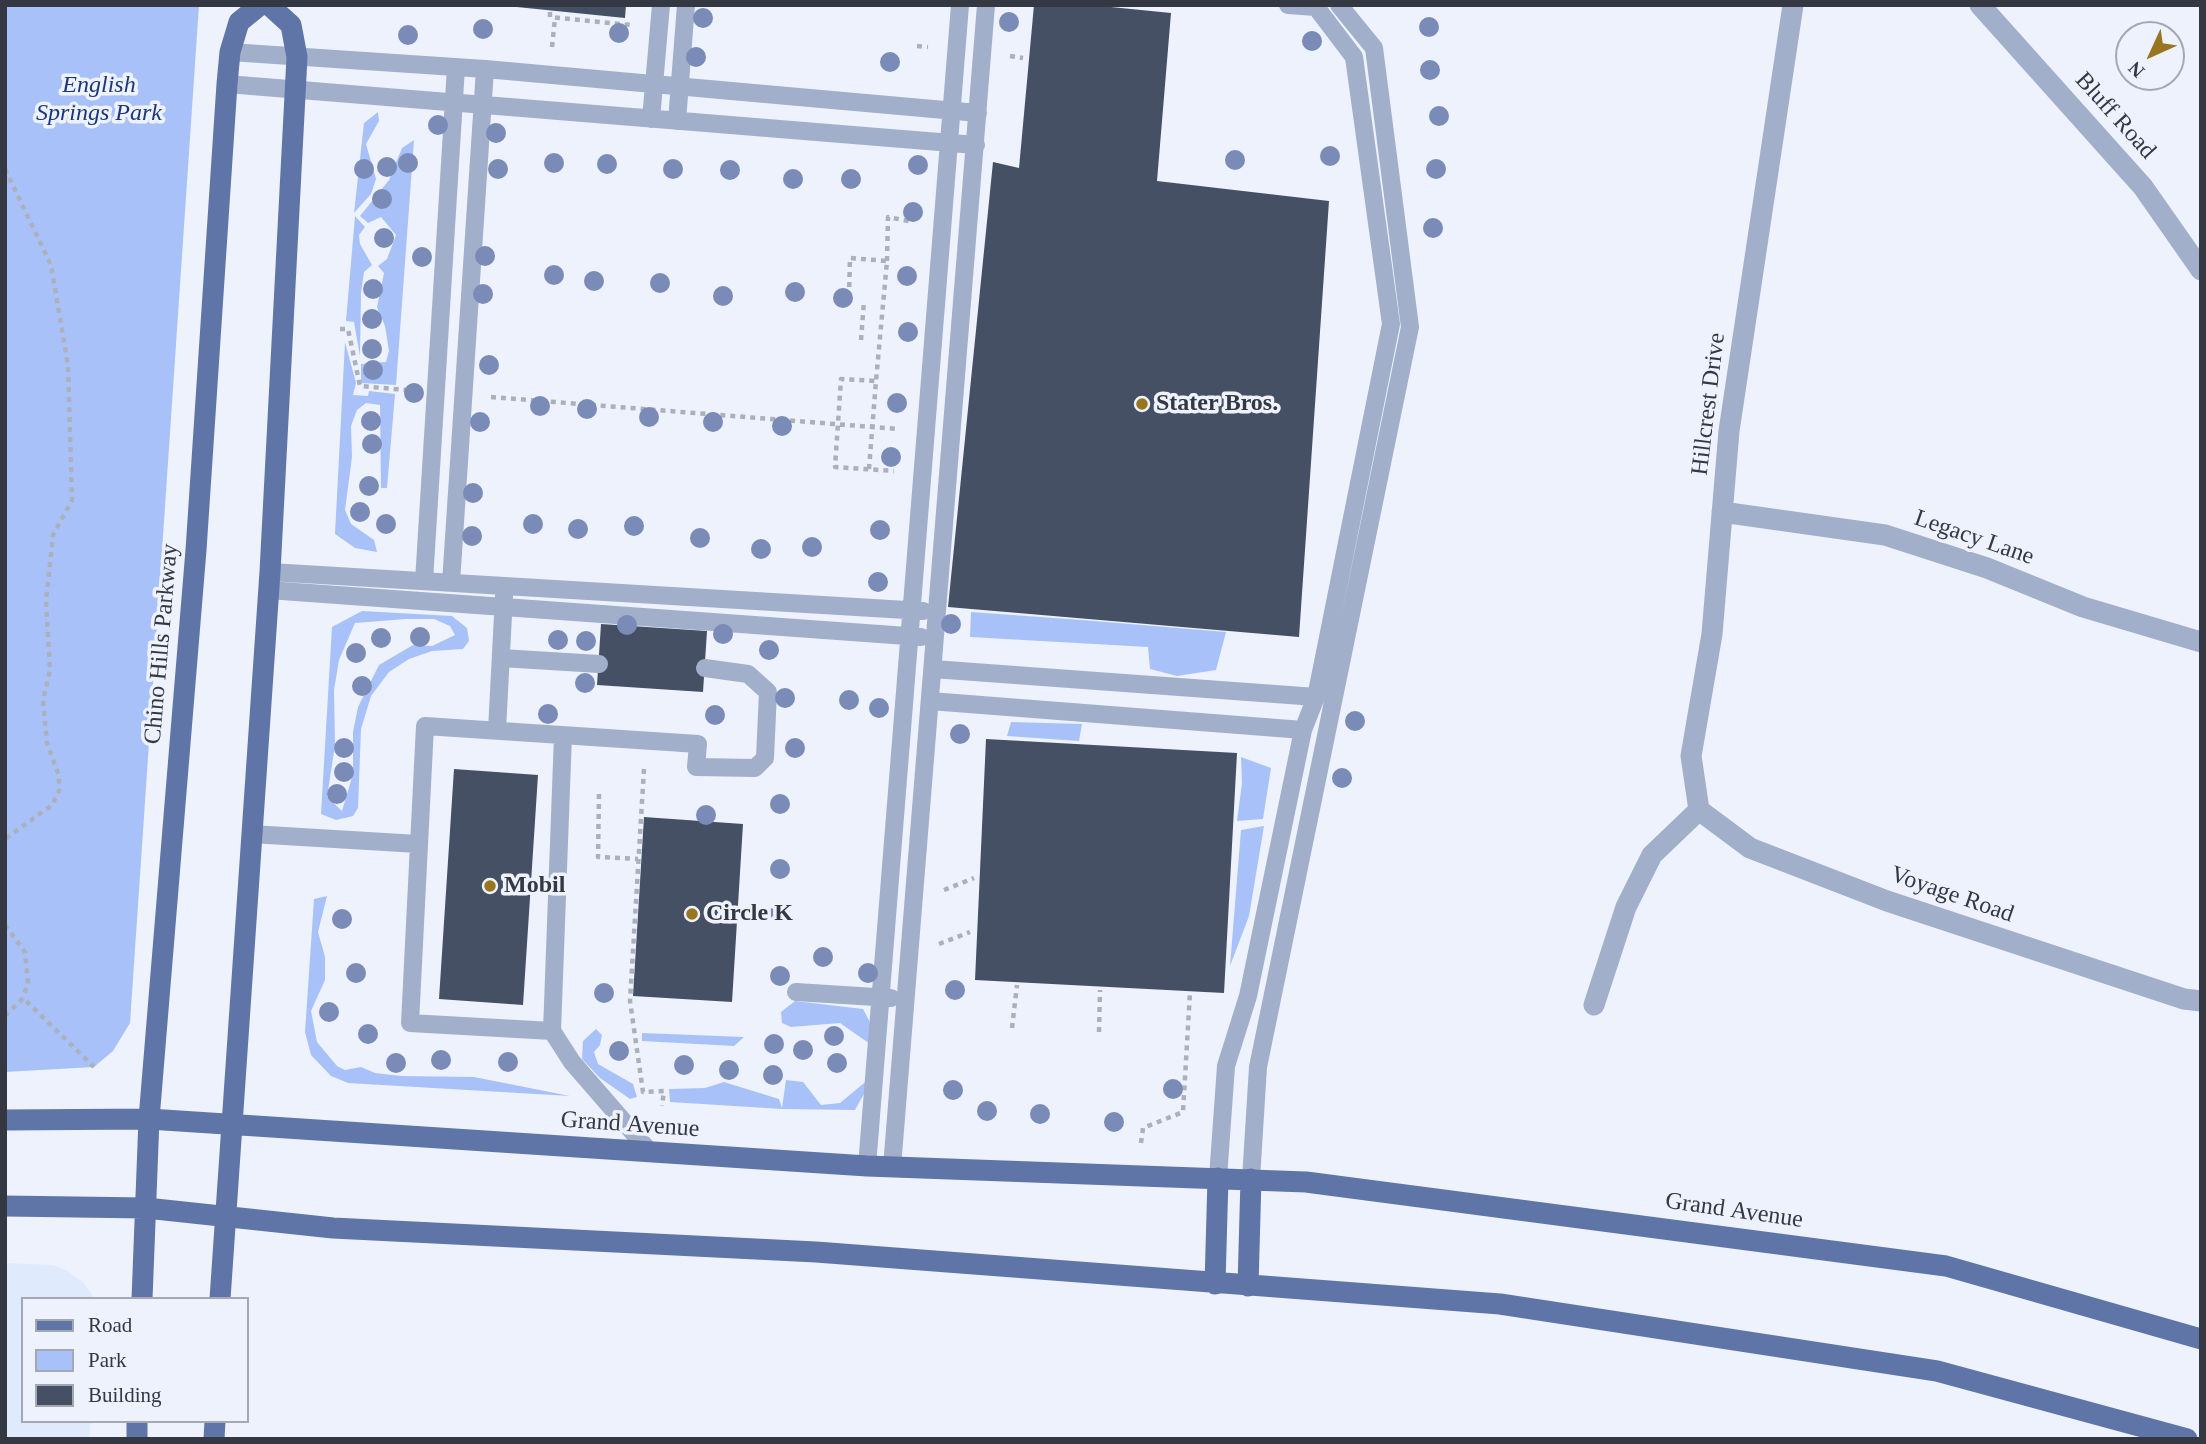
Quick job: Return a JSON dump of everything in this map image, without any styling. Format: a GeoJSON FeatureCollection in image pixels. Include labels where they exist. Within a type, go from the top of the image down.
{"type":"FeatureCollection","features":[{"type":"Feature","properties":{"kind":"main road","name":"Chino Hills Parkway"},"geometry":{"type":"LineString","coordinates":[[142,1297],[149,1119],[196,550],[227,84],[230,52],[239,22],[260,5]]}},
{"type":"Feature","properties":{"kind":"main road"},"geometry":{"type":"LineString","coordinates":[[220,1297],[223,1217],[269,581],[298,57],[291,25],[269,5]]}},
{"type":"Feature","properties":{"kind":"main road","name":"Grand Avenue"},"geometry":{"type":"LineString","coordinates":[[5,1119],[149,1119],[867,1166],[1306,1182],[1946,1266],[2201,1339]]}},
{"type":"Feature","properties":{"kind":"main road"},"geometry":{"type":"LineString","coordinates":[[1215,1284],[1218,1178]]}},
{"type":"Feature","properties":{"kind":"main road"},"geometry":{"type":"LineString","coordinates":[[1248,1286],[1251,1180]]}},
{"type":"Feature","properties":{"kind":"main road"},"geometry":{"type":"LineString","coordinates":[[5,1206],[146,1208],[333,1228],[816,1252],[1500,1304],[1937,1371],[2187,1439]]}},
{"type":"Feature","properties":{"kind":"street","name":"Hillcrest Drive"},"geometry":{"type":"LineString","coordinates":[[1699,810],[1691,756],[1712,634],[1729,431],[1793,5]]}},
{"type":"Feature","properties":{"kind":"street","name":"Bluff Road"},"geometry":{"type":"LineString","coordinates":[[1980,5],[2143,187],[2201,270]]}},
{"type":"Feature","properties":{"kind":"street","name":"Legacy Lane"},"geometry":{"type":"LineString","coordinates":[[1722,512],[1885,535],[1987,568],[2083,607],[2201,642]]}},
{"type":"Feature","properties":{"kind":"street","name":"Voyage Road"},"geometry":{"type":"LineString","coordinates":[[1699,810],[1750,848],[1887,901],[2172,995],[2201,1000]]}},
{"type":"Feature","properties":{"kind":"street"},"geometry":{"type":"LineString","coordinates":[[1594,1005],[1626,907],[1652,855],[1699,810]]}},
{"type":"Feature","properties":{"kind":"lane"},"geometry":{"type":"LineString","coordinates":[[650,119],[661,5]]}},
{"type":"Feature","properties":{"kind":"lane"},"geometry":{"type":"LineString","coordinates":[[677,121],[686,5]]}},
{"type":"Feature","properties":{"kind":"lane"},"geometry":{"type":"LineString","coordinates":[[867,1166],[960,5]]}},
{"type":"Feature","properties":{"kind":"lane"},"geometry":{"type":"LineString","coordinates":[[892,1167],[986,5]]}},
{"type":"Feature","properties":{"kind":"lane"},"geometry":{"type":"LineString","coordinates":[[1218,1178],[1226,1066],[1248,996],[1303,730],[1316,697],[1391,324],[1354,57],[1316,8],[1288,5]]}},
{"type":"Feature","properties":{"kind":"lane"},"geometry":{"type":"LineString","coordinates":[[1251,1180],[1258,1067],[1410,327],[1374,48],[1339,5]]}},
{"type":"Feature","properties":{"kind":"lane"},"geometry":{"type":"LineString","coordinates":[[230,52],[485,69],[978,113]]}},
{"type":"Feature","properties":{"kind":"lane"},"geometry":{"type":"LineString","coordinates":[[424,581],[456,67]]}},
{"type":"Feature","properties":{"kind":"lane"},"geometry":{"type":"LineString","coordinates":[[451,583],[485,69]]}},
{"type":"Feature","properties":{"kind":"lane"},"geometry":{"type":"LineString","coordinates":[[227,84],[975,145]]}},
{"type":"Feature","properties":{"kind":"lane"},"geometry":{"type":"LineString","coordinates":[[269,581],[424,581],[937,612]]}},
{"type":"Feature","properties":{"kind":"lane"},"geometry":{"type":"LineString","coordinates":[[269,581],[503,607],[936,638]]}},
{"type":"Feature","properties":{"kind":"lane"},"geometry":{"type":"LineString","coordinates":[[497,730],[505,586]]}},
{"type":"Feature","properties":{"kind":"lane"},"geometry":{"type":"LineString","coordinates":[[501,658],[599,664]]}},
{"type":"Feature","properties":{"kind":"lane"},"geometry":{"type":"LineString","coordinates":[[552,1031],[410,1023],[425,726],[698,744],[696,767],[755,768],[765,758],[768,692],[748,674],[705,668]]}},
{"type":"Feature","properties":{"kind":"lane"},"geometry":{"type":"LineString","coordinates":[[933,668],[1316,697]]}},
{"type":"Feature","properties":{"kind":"lane"},"geometry":{"type":"LineString","coordinates":[[930,701],[1303,730]]}},
{"type":"Feature","properties":{"kind":"lane"},"geometry":{"type":"LineString","coordinates":[[563,735],[552,1031],[572,1062],[650,1152]]}},
{"type":"Feature","properties":{"kind":"lane"},"geometry":{"type":"LineString","coordinates":[[251,834],[418,844]]}},
{"type":"Feature","properties":{"kind":"lane"},"geometry":{"type":"LineString","coordinates":[[796,992],[906,999]]}},
{"type":"Feature","properties":{"kind":"path"},"geometry":{"type":"LineString","coordinates":[[550,12],[550,17],[659,27]]}},
{"type":"Feature","properties":{"kind":"path"},"geometry":{"type":"LineString","coordinates":[[5,169],[51,265],[68,365],[72,500],[53,535],[46,601],[50,670],[43,700],[44,719],[47,743],[60,776],[59,791],[52,805],[5,839]]}},
{"type":"Feature","properties":{"kind":"path"},"geometry":{"type":"LineString","coordinates":[[849,297],[850,258],[887,261],[869,469]]}},
{"type":"Feature","properties":{"kind":"path"},"geometry":{"type":"LineString","coordinates":[[861,340],[864,301]]}},
{"type":"Feature","properties":{"kind":"path"},"geometry":{"type":"LineString","coordinates":[[340,329],[348,329],[360,386],[436,393]]}},
{"type":"Feature","properties":{"kind":"path"},"geometry":{"type":"LineString","coordinates":[[876,381],[841,379],[835,467],[896,471]]}},
{"type":"Feature","properties":{"kind":"path"},"geometry":{"type":"LineString","coordinates":[[464,395],[926,431]]}},
{"type":"Feature","properties":{"kind":"path"},"geometry":{"type":"LineString","coordinates":[[645,740],[630,1001],[643,1092],[664,1091],[662,1106]]}},
{"type":"Feature","properties":{"kind":"path"},"geometry":{"type":"LineString","coordinates":[[599,794],[598,857],[638,859]]}},
{"type":"Feature","properties":{"kind":"path"},"geometry":{"type":"LineString","coordinates":[[5,925],[25,952],[28,983],[23,998],[5,1016]]}},
{"type":"Feature","properties":{"kind":"path"},"geometry":{"type":"LineString","coordinates":[[1012,1028],[1017,985]]}},
{"type":"Feature","properties":{"kind":"path"},"geometry":{"type":"LineString","coordinates":[[1099,1032],[1101,990]]}},
{"type":"Feature","properties":{"kind":"path"},"geometry":{"type":"LineString","coordinates":[[1141,1143],[1143,1128],[1184,1112],[1190,992]]}},
{"type":"Feature","properties":{"kind":"path"},"geometry":{"type":"LineString","coordinates":[[23,998],[94,1067]]}},
{"type":"Feature","properties":{"kind":"shaded area"},"geometry":{"type":"Polygon","coordinates":[[[5,1263],[53,1265],[83,1282],[94,1297],[21,1297],[21,1423],[91,1423],[89,1439],[5,1439],[5,1263]]]}},
{"type":"Feature","properties":{"kind":"green space","name":"English Springs Park"},"geometry":{"type":"Polygon","coordinates":[[[5,5],[199,5],[130,1023],[113,1051],[94,1067],[5,1072],[5,5]]]}},
{"type":"Feature","properties":{"kind":"green space"},"geometry":{"type":"Polygon","coordinates":[[[378,112],[379,121],[366,144],[376,179],[371,194],[354,213],[364,123],[378,112]]]}},
{"type":"Feature","properties":{"kind":"green space"},"geometry":{"type":"Polygon","coordinates":[[[414,140],[396,385],[361,383],[361,364],[386,362],[389,351],[385,326],[377,307],[384,273],[378,266],[387,259],[396,235],[381,217],[368,223],[360,216],[389,180],[402,148],[414,140]]]}},
{"type":"Feature","properties":{"kind":"green space"},"geometry":{"type":"Polygon","coordinates":[[[355,216],[365,227],[359,235],[360,244],[372,265],[364,272],[361,293],[360,356],[354,322],[346,321],[355,216]]]}},
{"type":"Feature","properties":{"kind":"green space"},"geometry":{"type":"Polygon","coordinates":[[[345,342],[356,383],[353,395],[368,396],[369,391],[395,394],[387,488],[381,488],[380,405],[366,403],[357,410],[351,426],[352,457],[345,510],[351,524],[374,540],[377,552],[355,548],[335,534],[345,342]]]}},
{"type":"Feature","properties":{"kind":"green space"},"geometry":{"type":"Polygon","coordinates":[[[362,611],[452,616],[467,628],[469,641],[463,649],[432,651],[409,659],[389,672],[371,696],[361,729],[358,808],[353,816],[336,820],[321,814],[332,627],[362,611]],[[434,619],[355,623],[339,660],[334,690],[335,745],[327,797],[342,811],[353,774],[353,732],[358,707],[379,665],[413,645],[432,646],[455,635],[450,626],[434,619]]]}},
{"type":"Feature","properties":{"kind":"green space"},"geometry":{"type":"Polygon","coordinates":[[[971,612],[1226,632],[1216,670],[1177,676],[1150,669],[1148,647],[970,637],[971,612]]]}},
{"type":"Feature","properties":{"kind":"green space"},"geometry":{"type":"Polygon","coordinates":[[[1011,722],[1082,724],[1079,741],[1007,736],[1011,722]]]}},
{"type":"Feature","properties":{"kind":"green space"},"geometry":{"type":"Polygon","coordinates":[[[1241,757],[1271,768],[1263,819],[1237,821],[1242,783],[1241,757]]]}},
{"type":"Feature","properties":{"kind":"green space"},"geometry":{"type":"Polygon","coordinates":[[[1264,826],[1249,916],[1230,966],[1241,830],[1264,826]]]}},
{"type":"Feature","properties":{"kind":"green space"},"geometry":{"type":"Polygon","coordinates":[[[327,896],[318,932],[325,957],[325,980],[311,1011],[317,1042],[337,1066],[345,1070],[361,1067],[375,1073],[401,1076],[474,1077],[570,1096],[348,1083],[331,1076],[311,1055],[305,1032],[314,899],[327,896]]]}},
{"type":"Feature","properties":{"kind":"green space"},"geometry":{"type":"Polygon","coordinates":[[[795,1001],[863,1009],[871,1024],[870,1044],[840,1023],[791,1027],[782,1023],[781,1012],[795,1001]]]}},
{"type":"Feature","properties":{"kind":"green space"},"geometry":{"type":"Polygon","coordinates":[[[596,1029],[602,1035],[600,1045],[594,1052],[598,1064],[633,1084],[637,1097],[630,1099],[600,1078],[582,1059],[583,1041],[596,1029]]]}},
{"type":"Feature","properties":{"kind":"green space"},"geometry":{"type":"Polygon","coordinates":[[[642,1033],[744,1037],[734,1046],[642,1041],[642,1033]]]}},
{"type":"Feature","properties":{"kind":"green space"},"geometry":{"type":"Polygon","coordinates":[[[875,1074],[855,1110],[782,1109],[670,1102],[669,1089],[705,1088],[724,1082],[779,1099],[782,1108],[786,1080],[803,1082],[821,1105],[840,1103],[875,1074]]]}},
{"type":"Feature","properties":{"kind":"building"},"geometry":{"type":"Polygon","coordinates":[[[497,5],[626,5],[625,18],[497,5]]]}},
{"type":"Feature","properties":{"kind":"building","name":"Stater Bros."},"geometry":{"type":"Polygon","coordinates":[[[1034,5],[1091,5],[1171,13],[1157,181],[1329,201],[1299,637],[948,607],[993,162],[1019,168],[1034,5]]]}},
{"type":"Feature","properties":{"kind":"building"},"geometry":{"type":"Polygon","coordinates":[[[601,624],[707,631],[703,692],[597,685],[601,624]]]}},
{"type":"Feature","properties":{"kind":"building"},"geometry":{"type":"Polygon","coordinates":[[[986,739],[1237,753],[1224,993],[975,980],[986,739]]]}},
{"type":"Feature","properties":{"kind":"building"},"geometry":{"type":"Polygon","coordinates":[[[454,769],[538,775],[523,1005],[439,999],[454,769]]]}},
{"type":"Feature","properties":{"kind":"building"},"geometry":{"type":"Polygon","coordinates":[[[644,817],[743,824],[732,1002],[633,996],[644,817]]]}},
{"type":"Feature","properties":{"kind":"place","name":"Stater Bros."},"geometry":{"type":"Point","coordinates":[1142,404]}},
{"type":"Feature","properties":{"kind":"place","name":"Mobil"},"geometry":{"type":"Point","coordinates":[490,886]}},
{"type":"Feature","properties":{"kind":"place","name":"Circle K"},"geometry":{"type":"Point","coordinates":[692,914]}}]}
